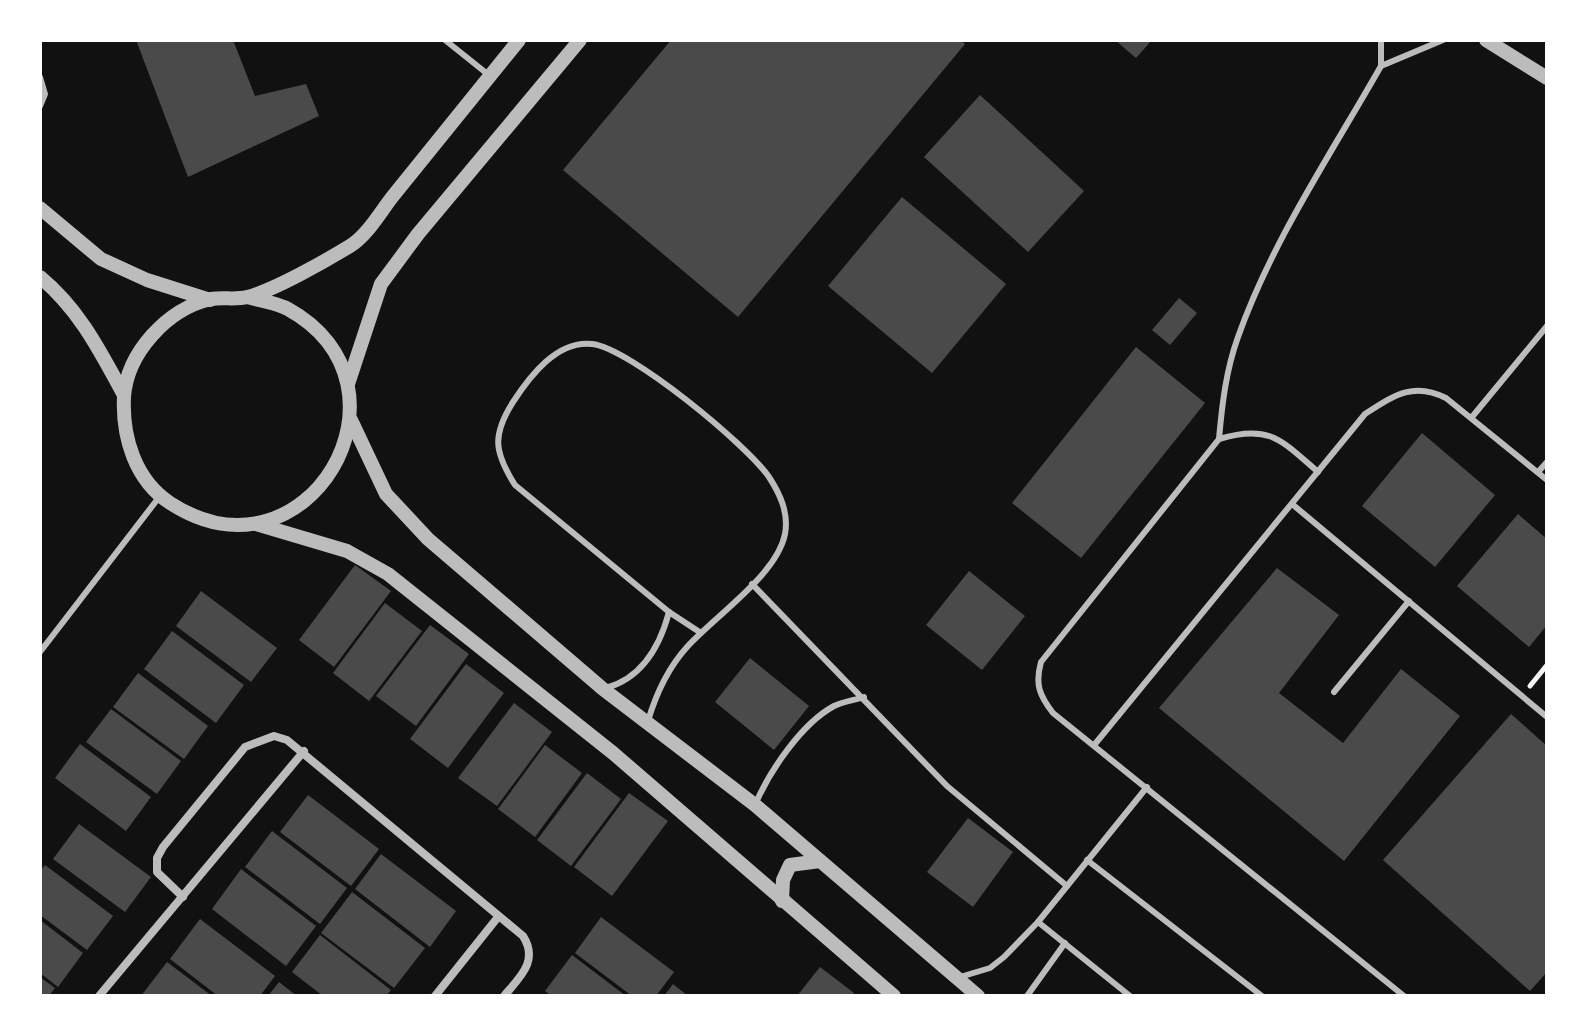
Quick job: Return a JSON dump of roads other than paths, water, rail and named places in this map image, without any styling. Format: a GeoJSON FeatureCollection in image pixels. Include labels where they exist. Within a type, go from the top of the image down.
{"type":"FeatureCollection","features":[{"type":"Feature","properties":{"kind":"street"},"geometry":{"type":"LineString","coordinates":[[248,297],[354,244],[519,40]]}},
{"type":"Feature","properties":{"kind":"street"},"geometry":{"type":"LineString","coordinates":[[348,384],[381,284],[418,234],[580,40]]}},
{"type":"Feature","properties":{"kind":"street"},"geometry":{"type":"LineString","coordinates":[[1486,40],[1547,78]]}},
{"type":"Feature","properties":{"kind":"street"},"geometry":{"type":"LineString","coordinates":[[40,208],[101,259],[147,280],[210,300]]}},
{"type":"Feature","properties":{"kind":"street"},"geometry":{"type":"LineString","coordinates":[[40,277],[59,293],[90,332],[124,395]]}},
{"type":"Feature","properties":{"kind":"street"},"geometry":{"type":"LineString","coordinates":[[248,297],[286,307],[312,325],[334,351],[348,384],[351,420],[342,455],[314,495],[289,512],[256,524],[224,525],[200,518],[160,496],[139,470],[125,435],[124,395],[134,362],[150,337],[177,314],[210,300],[248,297]]}},
{"type":"Feature","properties":{"kind":"street"},"geometry":{"type":"LineString","coordinates":[[351,420],[386,494],[405,518],[603,689],[755,805],[978,996]]}},
{"type":"Feature","properties":{"kind":"street"},"geometry":{"type":"LineString","coordinates":[[256,524],[347,551],[388,574],[613,753],[894,996]]}},
{"type":"Feature","properties":{"kind":"street"},"geometry":{"type":"LineString","coordinates":[[183,897],[157,872],[157,858],[236,758],[259,739],[274,736],[304,751],[523,936],[531,955],[523,973],[504,996]]}},
{"type":"Feature","properties":{"kind":"street"},"geometry":{"type":"LineString","coordinates":[[99,996],[304,751]]}},
{"type":"Feature","properties":{"kind":"street"},"geometry":{"type":"LineString","coordinates":[[782,901],[783,880],[790,865],[820,861]]}},
{"type":"Feature","properties":{"kind":"street"},"geometry":{"type":"LineString","coordinates":[[435,996],[498,917]]}},
{"type":"Feature","properties":{"kind":"lane"},"geometry":{"type":"LineString","coordinates":[[445,40],[490,76]]}},
{"type":"Feature","properties":{"kind":"lane"},"geometry":{"type":"LineString","coordinates":[[1381,40],[1381,66],[1269,265],[1250,309],[1224,386],[1219,439],[1041,662],[1037,677],[1039,695],[1053,713],[1404,996]]}},
{"type":"Feature","properties":{"kind":"lane"},"geometry":{"type":"LineString","coordinates":[[1381,66],[1443,40]]}},
{"type":"Feature","properties":{"kind":"lane"},"geometry":{"type":"LineString","coordinates":[[40,77],[45,94],[40,106]]}},
{"type":"Feature","properties":{"kind":"lane"},"geometry":{"type":"LineString","coordinates":[[1472,417],[1547,326]]}},
{"type":"Feature","properties":{"kind":"lane"},"geometry":{"type":"LineString","coordinates":[[647,723],[672,666],[771,564],[785,535],[785,506],[768,475],[737,444],[639,364],[612,350],[590,344],[572,347],[543,363],[500,422],[497,443],[504,467],[515,485],[669,612],[701,633]]}},
{"type":"Feature","properties":{"kind":"lane"},"geometry":{"type":"LineString","coordinates":[[1095,744],[1365,414],[1396,394],[1429,389],[1472,417],[1547,480]]}},
{"type":"Feature","properties":{"kind":"lane"},"geometry":{"type":"LineString","coordinates":[[1219,439],[1245,431],[1263,432],[1280,439],[1318,472]]}},
{"type":"Feature","properties":{"kind":"lane"},"geometry":{"type":"LineString","coordinates":[[1538,472],[1547,462]]}},
{"type":"Feature","properties":{"kind":"lane"},"geometry":{"type":"LineString","coordinates":[[40,652],[160,496]]}},
{"type":"Feature","properties":{"kind":"lane"},"geometry":{"type":"LineString","coordinates":[[1292,504],[1547,717]]}},
{"type":"Feature","properties":{"kind":"lane"},"geometry":{"type":"LineString","coordinates":[[752,584],[947,786],[1067,886]]}},
{"type":"Feature","properties":{"kind":"lane"},"geometry":{"type":"LineString","coordinates":[[1334,692],[1409,601]]}},
{"type":"Feature","properties":{"kind":"lane"},"geometry":{"type":"LineString","coordinates":[[603,689],[617,685],[646,662],[661,638],[669,612]]}},
{"type":"Feature","properties":{"kind":"lane"},"geometry":{"type":"LineString","coordinates":[[755,805],[784,753],[811,725],[833,707],[864,697]]}},
{"type":"Feature","properties":{"kind":"lane"},"geometry":{"type":"LineString","coordinates":[[956,978],[990,968],[1038,922],[1147,787]]}},
{"type":"Feature","properties":{"kind":"lane"},"geometry":{"type":"LineString","coordinates":[[1087,860],[1262,996]]}},
{"type":"Feature","properties":{"kind":"lane"},"geometry":{"type":"LineString","coordinates":[[1038,922],[1130,996]]}},
{"type":"Feature","properties":{"kind":"lane"},"geometry":{"type":"LineString","coordinates":[[1027,996],[1065,943]]}}]}
